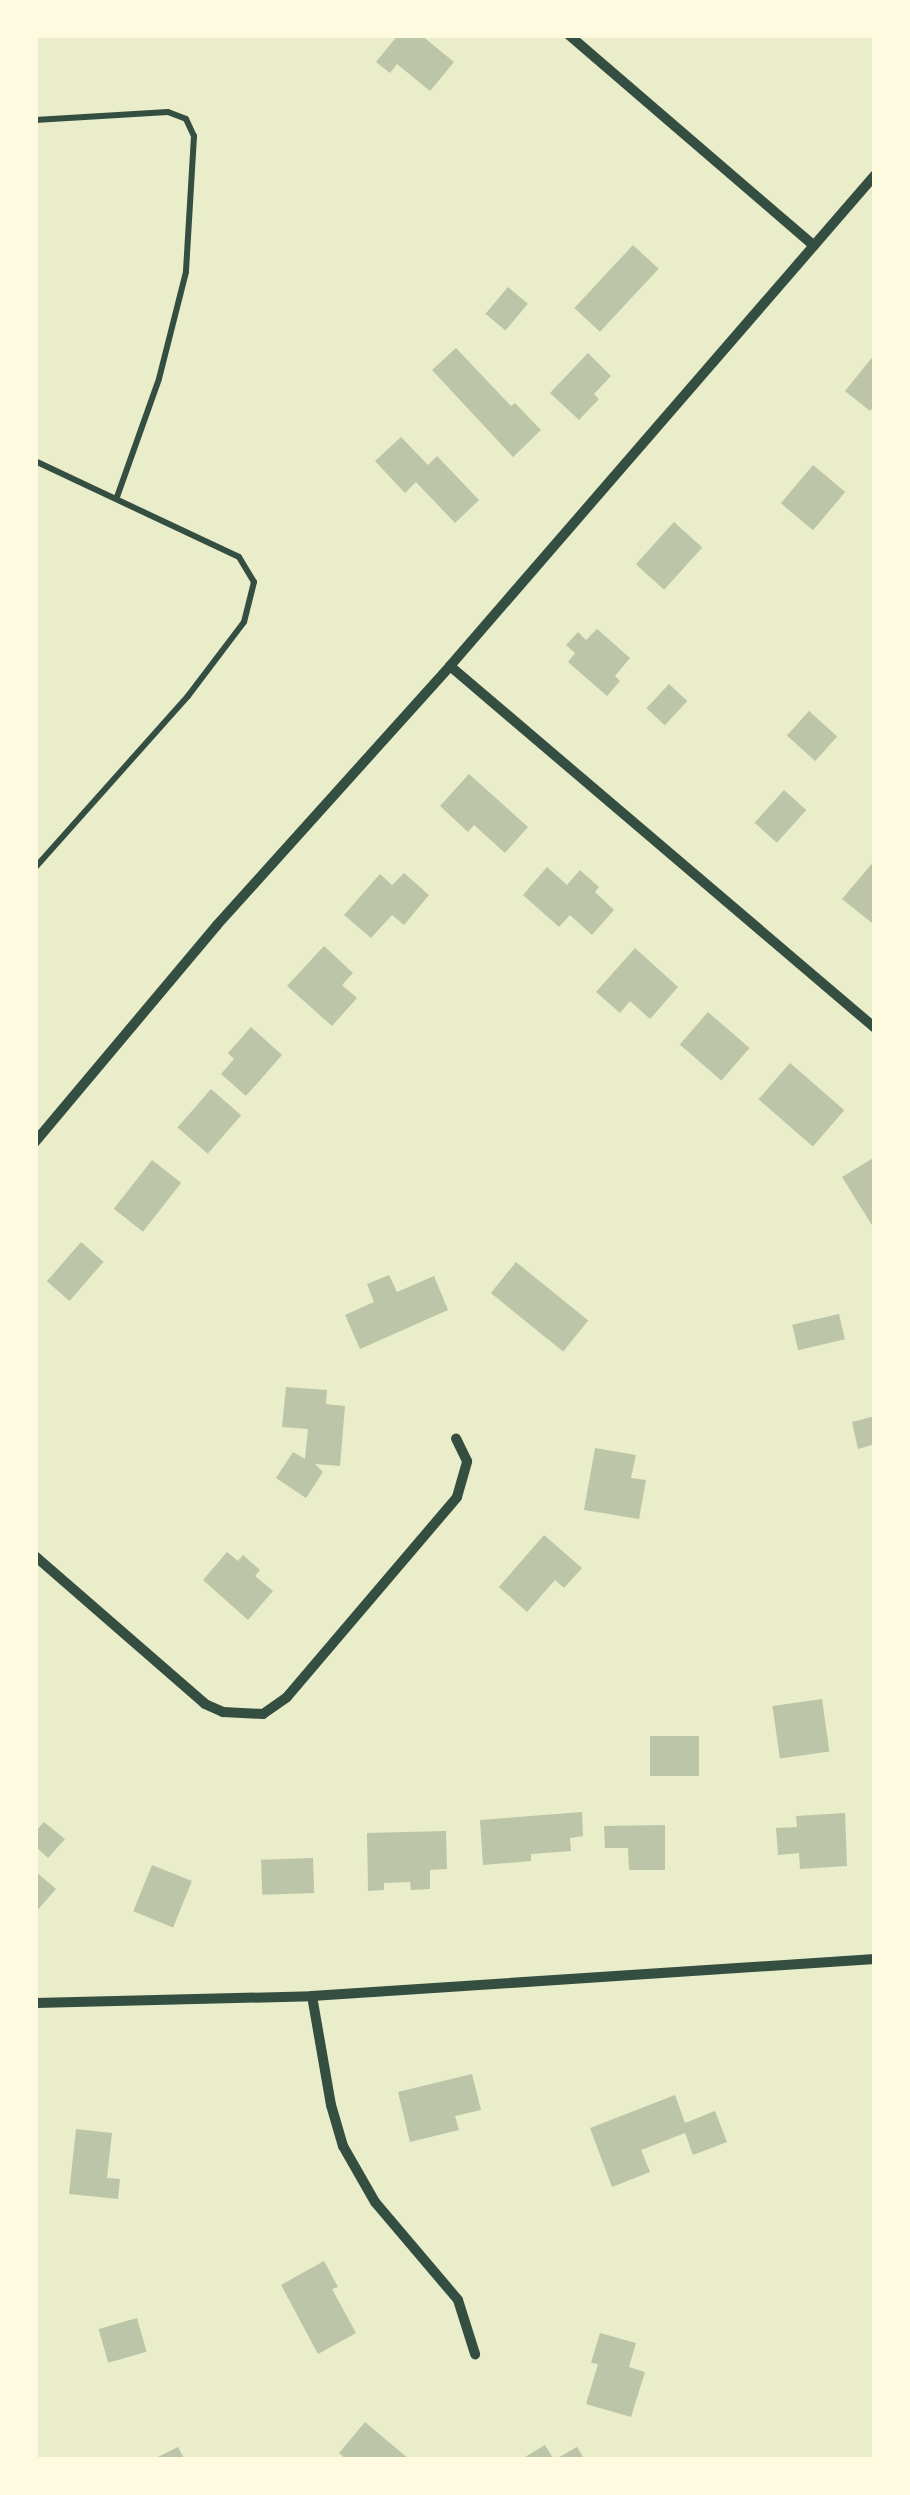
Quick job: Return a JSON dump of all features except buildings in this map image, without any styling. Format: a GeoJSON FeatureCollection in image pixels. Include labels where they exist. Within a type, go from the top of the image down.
{"type":"FeatureCollection","features":[{"type":"Feature","properties":{"kind":"street"},"geometry":{"type":"LineString","coordinates":[[570,35],[814,246]]}},
{"type":"Feature","properties":{"kind":"street"},"geometry":{"type":"LineString","coordinates":[[35,1142],[217,925],[450,666],[875,175]]}},
{"type":"Feature","properties":{"kind":"street"},"geometry":{"type":"LineString","coordinates":[[450,666],[875,1028]]}},
{"type":"Feature","properties":{"kind":"street"},"geometry":{"type":"LineString","coordinates":[[35,1556],[205,1704],[223,1712],[263,1714],[287,1697],[458,1496],[468,1461],[456,1438]]}},
{"type":"Feature","properties":{"kind":"street"},"geometry":{"type":"LineString","coordinates":[[35,2003],[312,1996],[875,1960]]}},
{"type":"Feature","properties":{"kind":"street"},"geometry":{"type":"LineString","coordinates":[[312,1996],[331,2106],[343,2146],[376,2202],[458,2300],[475,2354]]}},
{"type":"Feature","properties":{"kind":"lane"},"geometry":{"type":"LineString","coordinates":[[35,120],[168,112],[186,120],[194,136],[186,272],[158,379],[117,497]]}},
{"type":"Feature","properties":{"kind":"lane"},"geometry":{"type":"LineString","coordinates":[[35,461],[238,557],[252,573],[252,602],[244,622],[188,696],[35,868]]}}]}
